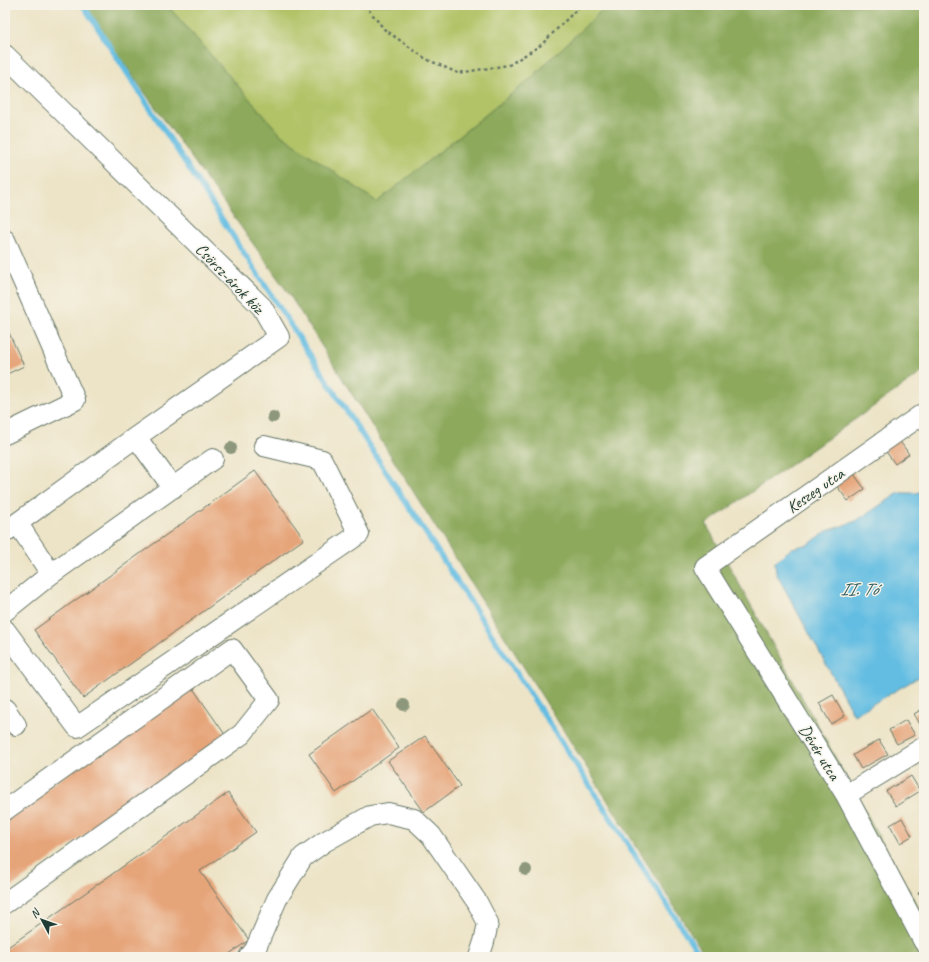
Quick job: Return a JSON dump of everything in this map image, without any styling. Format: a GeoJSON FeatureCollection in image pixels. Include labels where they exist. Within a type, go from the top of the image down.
{"type":"FeatureCollection","features":[{"type":"Feature","properties":{"kind":"street","name":"Csörsz-árok köz"},"geometry":{"type":"LineString","coordinates":[[5,55],[262,307],[279,337],[11,528]]}},
{"type":"Feature","properties":{"kind":"street"},"geometry":{"type":"LineString","coordinates":[[5,240],[75,400],[5,434]]}},
{"type":"Feature","properties":{"kind":"street","name":"Keszeg utca"},"geometry":{"type":"LineString","coordinates":[[705,567],[924,413]]}},
{"type":"Feature","properties":{"kind":"street"},"geometry":{"type":"LineString","coordinates":[[136,438],[173,488]]}},
{"type":"Feature","properties":{"kind":"street"},"geometry":{"type":"LineString","coordinates":[[5,630],[77,727],[359,534],[322,460],[264,446]]}},
{"type":"Feature","properties":{"kind":"street"},"geometry":{"type":"LineString","coordinates":[[5,611],[51,574],[212,459]]}},
{"type":"Feature","properties":{"kind":"street"},"geometry":{"type":"LineString","coordinates":[[11,528],[51,574]]}},
{"type":"Feature","properties":{"kind":"street","name":"Dévér utca"},"geometry":{"type":"LineString","coordinates":[[705,567],[846,795],[924,942]]}},
{"type":"Feature","properties":{"kind":"street"},"geometry":{"type":"LineString","coordinates":[[5,810],[232,648],[269,700],[242,734],[5,903]]}},
{"type":"Feature","properties":{"kind":"street"},"geometry":{"type":"LineString","coordinates":[[5,709],[16,725]]}},
{"type":"Feature","properties":{"kind":"street"},"geometry":{"type":"LineString","coordinates":[[846,795],[924,746]]}},
{"type":"Feature","properties":{"kind":"street"},"geometry":{"type":"LineString","coordinates":[[249,957],[258,943],[277,899],[303,857],[324,842],[370,816],[388,813],[414,818],[431,834],[477,902],[488,923],[479,957]]}},
{"type":"Feature","properties":{"kind":"path"},"geometry":{"type":"LineString","coordinates":[[365,5],[384,29],[426,59],[458,73],[509,65],[541,45],[581,5]]}},
{"type":"Feature","properties":{"kind":"green space"},"geometry":{"type":"Polygon","coordinates":[[[82,5],[167,5],[281,135],[377,202],[529,80],[607,5],[924,5],[924,371],[706,524],[924,918],[924,957],[706,957],[289,294],[82,5]]]}},
{"type":"Feature","properties":{"kind":"green space"},"geometry":{"type":"Polygon","coordinates":[[[167,5],[607,5],[529,80],[377,202],[281,135],[167,5]]]}},
{"type":"Feature","properties":{"kind":"water","name":"II. Tó"},"geometry":{"type":"Polygon","coordinates":[[[924,489],[924,674],[854,715],[776,573],[775,562],[792,548],[809,544],[827,531],[856,521],[899,493],[917,493],[924,489]]]}},
{"type":"Feature","properties":{"kind":"building"},"geometry":{"type":"Polygon","coordinates":[[[5,324],[24,366],[5,375],[5,324]]]}},
{"type":"Feature","properties":{"kind":"building"},"geometry":{"type":"Polygon","coordinates":[[[896,436],[909,454],[895,464],[882,446],[896,436]]]}},
{"type":"Feature","properties":{"kind":"building"},"geometry":{"type":"Polygon","coordinates":[[[850,469],[865,489],[848,501],[833,481],[850,469]]]}},
{"type":"Feature","properties":{"kind":"building"},"geometry":{"type":"Polygon","coordinates":[[[255,471],[304,539],[83,698],[34,630],[255,471]]]}},
{"type":"Feature","properties":{"kind":"building"},"geometry":{"type":"Polygon","coordinates":[[[192,687],[226,736],[5,891],[5,817],[192,687]]]}},
{"type":"Feature","properties":{"kind":"building"},"geometry":{"type":"Polygon","coordinates":[[[833,695],[845,716],[831,724],[819,703],[833,695]]]}},
{"type":"Feature","properties":{"kind":"building"},"geometry":{"type":"Polygon","coordinates":[[[924,708],[924,731],[914,714],[924,708]]]}},
{"type":"Feature","properties":{"kind":"building"},"geometry":{"type":"Polygon","coordinates":[[[372,709],[399,748],[336,793],[309,754],[372,709]]]}},
{"type":"Feature","properties":{"kind":"building"},"geometry":{"type":"Polygon","coordinates":[[[906,720],[915,735],[897,744],[889,730],[906,720]]]}},
{"type":"Feature","properties":{"kind":"building"},"geometry":{"type":"Polygon","coordinates":[[[425,736],[460,786],[424,812],[388,761],[425,736]]]}},
{"type":"Feature","properties":{"kind":"building"},"geometry":{"type":"Polygon","coordinates":[[[879,740],[888,754],[861,769],[853,755],[879,740]]]}},
{"type":"Feature","properties":{"kind":"building"},"geometry":{"type":"Polygon","coordinates":[[[911,776],[920,791],[896,806],[886,791],[911,776]]]}},
{"type":"Feature","properties":{"kind":"building"},"geometry":{"type":"Polygon","coordinates":[[[228,793],[256,832],[200,871],[249,940],[225,957],[5,957],[5,949],[228,793]]]}},
{"type":"Feature","properties":{"kind":"building"},"geometry":{"type":"Polygon","coordinates":[[[902,818],[912,836],[900,843],[890,825],[902,818]]]}},
{"type":"Feature","properties":{"kind":"waterway"},"geometry":{"type":"LineString","coordinates":[[83,5],[701,957]]}}]}
